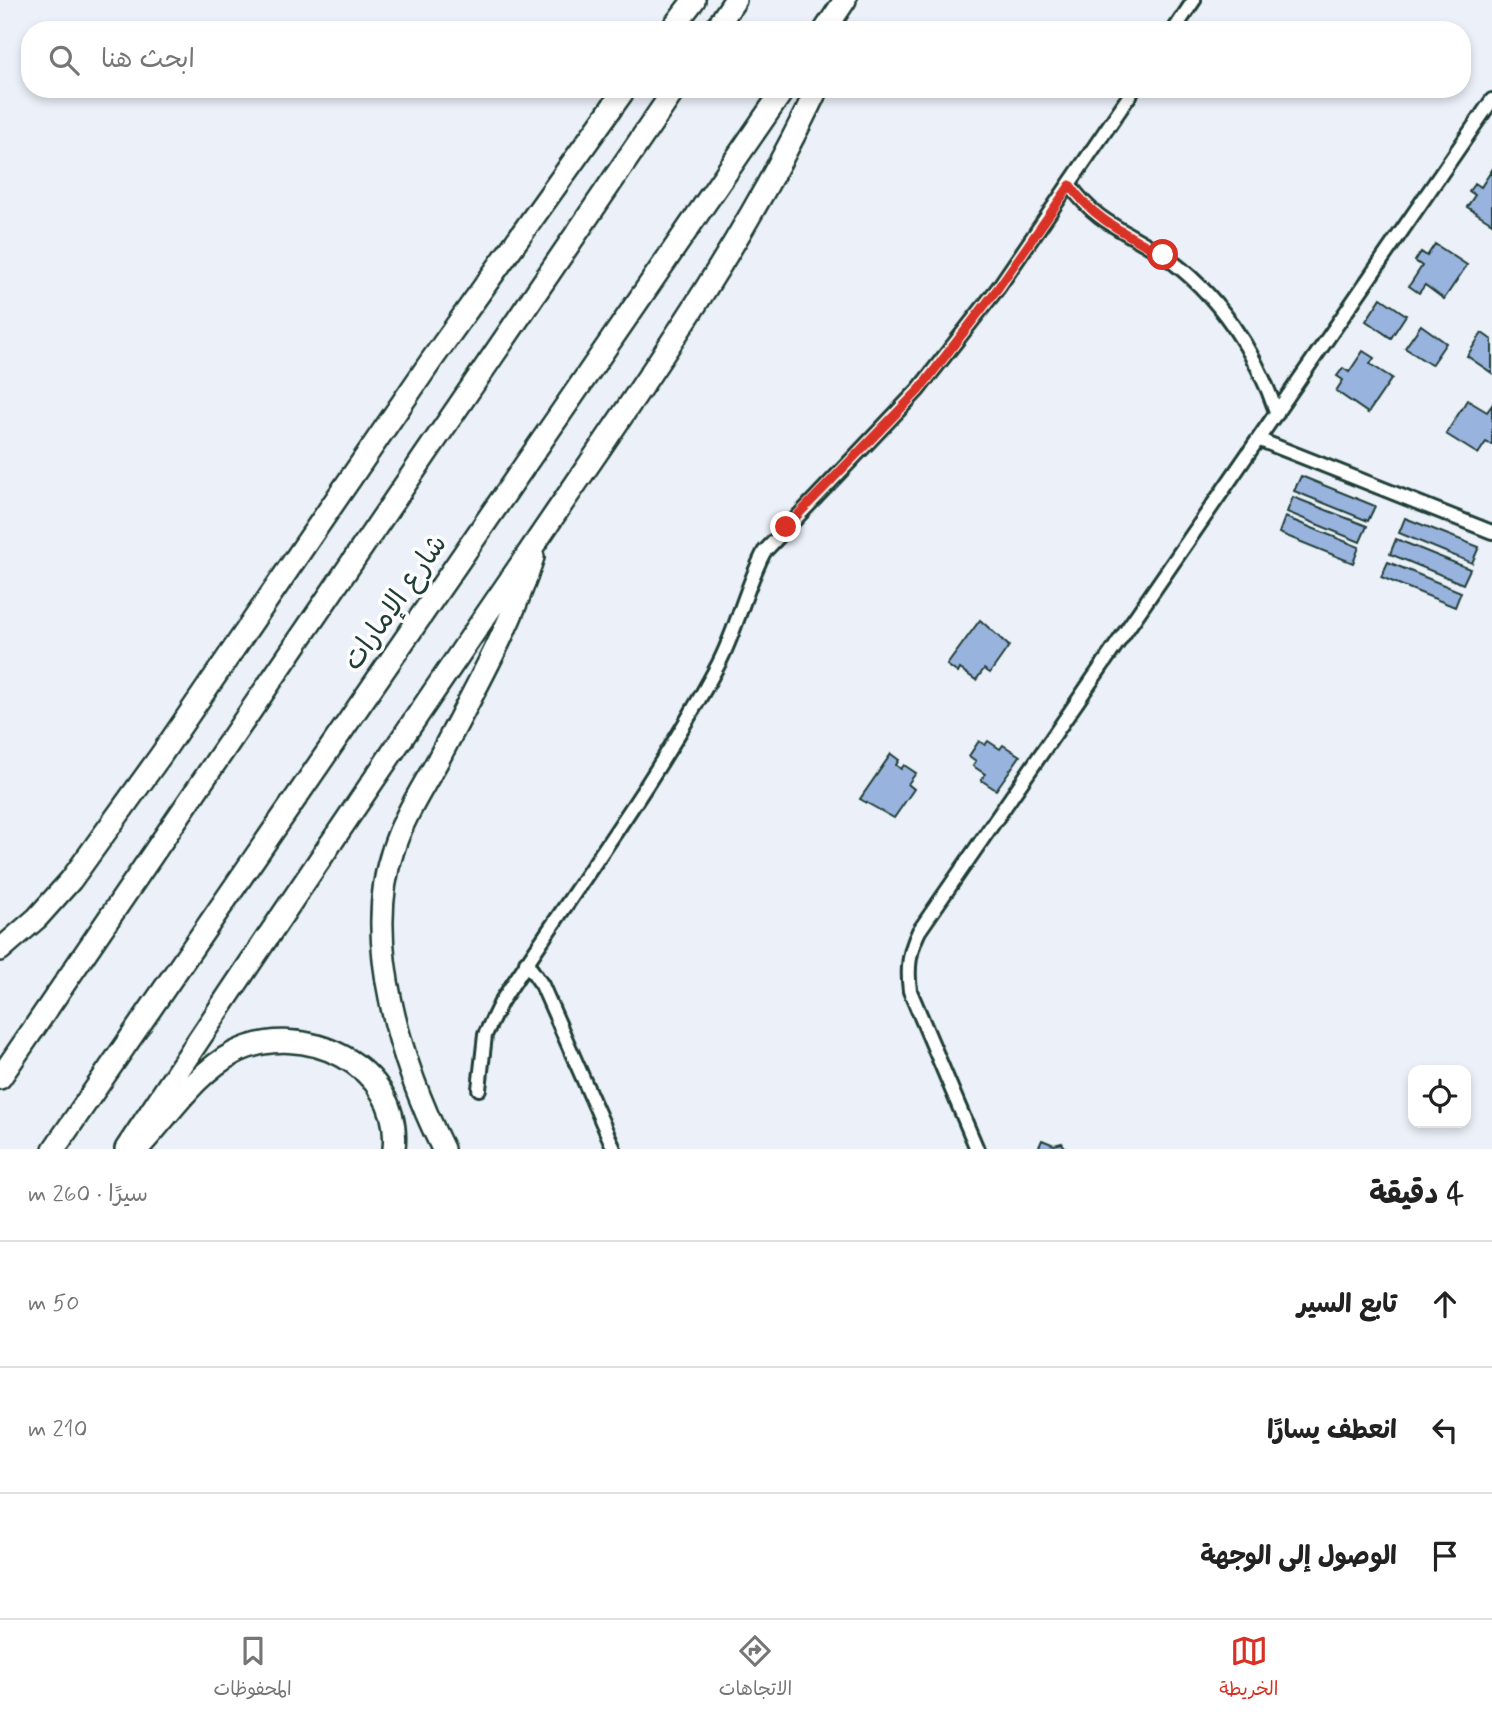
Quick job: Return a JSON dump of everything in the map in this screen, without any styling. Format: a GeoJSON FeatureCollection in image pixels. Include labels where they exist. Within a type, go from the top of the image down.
{"type":"FeatureCollection","features":[{"type":"Feature","properties":{"kind":"highway"},"geometry":{"type":"LineString","coordinates":[[678,21],[694,0]]}},
{"type":"Feature","properties":{"kind":"highway"},"geometry":{"type":"LineString","coordinates":[[721,21],[736,0]]}},
{"type":"Feature","properties":{"kind":"highway"},"geometry":{"type":"LineString","coordinates":[[832,21],[848,0]]}},
{"type":"Feature","properties":{"kind":"highway"},"geometry":{"type":"LineString","coordinates":[[843,21],[848,0]]}},
{"type":"Feature","properties":{"kind":"highway"},"geometry":{"type":"LineString","coordinates":[[0,950],[37,918],[71,880],[161,755],[431,361],[619,98]]}},
{"type":"Feature","properties":{"kind":"highway","name":"شارع الإمارات"},"geometry":{"type":"LineString","coordinates":[[0,1078],[669,98]]}},
{"type":"Feature","properties":{"kind":"highway","name":"شارع الإمارات"},"geometry":{"type":"LineString","coordinates":[[54,1149],[778,98]]}},
{"type":"Feature","properties":{"kind":"highway"},"geometry":{"type":"LineString","coordinates":[[126,1149],[539,536],[617,427],[689,314],[812,98]]}},
{"type":"Feature","properties":{"kind":"highway"},"geometry":{"type":"LineString","coordinates":[[443,1149],[422,1099],[394,1007],[382,936],[384,884],[398,835],[515,606],[539,536]]}},
{"type":"Feature","properties":{"kind":"highway"},"geometry":{"type":"LineString","coordinates":[[138,1149],[199,1081],[220,1063],[254,1045],[276,1041],[320,1046],[356,1064],[369,1076],[388,1107],[393,1124],[394,1149]]}},
{"type":"Feature","properties":{"kind":"street"},"geometry":{"type":"LineString","coordinates":[[1180,21],[1194,0]]}},
{"type":"Feature","properties":{"kind":"street"},"geometry":{"type":"LineString","coordinates":[[479,1089],[485,1035],[501,1002],[628,813],[717,667],[732,638],[751,577],[764,552],[919,390],[998,288],[1128,98]]}},
{"type":"Feature","properties":{"kind":"street"},"geometry":{"type":"LineString","coordinates":[[977,1149],[910,990],[907,970],[910,950],[919,931],[1492,100]]}},
{"type":"Feature","properties":{"kind":"street"},"geometry":{"type":"LineString","coordinates":[[1070,185],[1083,204],[1100,219],[1163,255],[1191,277],[1216,303],[1254,357],[1277,414]]}},
{"type":"Feature","properties":{"kind":"street"},"geometry":{"type":"LineString","coordinates":[[1259,440],[1490,528]]}},
{"type":"Feature","properties":{"kind":"street"},"geometry":{"type":"LineString","coordinates":[[526,962],[542,985],[614,1149]]}},
{"type":"Feature","properties":{"kind":"building"},"geometry":{"type":"Polygon","coordinates":[[[1492,170],[1492,223],[1467,207],[1475,195],[1469,191],[1475,183],[1481,187],[1492,170]]]}},
{"type":"Feature","properties":{"kind":"building"},"geometry":{"type":"Polygon","coordinates":[[[1435,244],[1467,265],[1444,299],[1425,285],[1419,293],[1409,286],[1422,266],[1415,261],[1421,252],[1427,256],[1435,244]]]}},
{"type":"Feature","properties":{"kind":"building"},"geometry":{"type":"Polygon","coordinates":[[[1381,298],[1406,315],[1391,338],[1366,321],[1381,298]]]}},
{"type":"Feature","properties":{"kind":"building"},"geometry":{"type":"Polygon","coordinates":[[[1421,325],[1446,343],[1431,365],[1405,348],[1421,325]]]}},
{"type":"Feature","properties":{"kind":"building"},"geometry":{"type":"Polygon","coordinates":[[[1482,333],[1492,340],[1492,373],[1467,356],[1482,333]]]}},
{"type":"Feature","properties":{"kind":"building"},"geometry":{"type":"Polygon","coordinates":[[[1363,351],[1374,358],[1370,364],[1392,378],[1368,413],[1336,391],[1343,380],[1337,376],[1343,368],[1349,372],[1363,351]]]}},
{"type":"Feature","properties":{"kind":"building"},"geometry":{"type":"Polygon","coordinates":[[[1467,400],[1487,412],[1492,405],[1492,445],[1486,442],[1478,454],[1446,434],[1467,400]]]}},
{"type":"Feature","properties":{"kind":"building"},"geometry":{"type":"Polygon","coordinates":[[[1301,476],[1375,506],[1368,521],[1294,491],[1301,476]]]}},
{"type":"Feature","properties":{"kind":"building"},"geometry":{"type":"Polygon","coordinates":[[[1293,497],[1367,526],[1360,542],[1287,512],[1293,497]]]}},
{"type":"Feature","properties":{"kind":"building"},"geometry":{"type":"Polygon","coordinates":[[[1285,517],[1359,547],[1353,563],[1279,533],[1285,517]]]}},
{"type":"Feature","properties":{"kind":"building"},"geometry":{"type":"Polygon","coordinates":[[[1405,518],[1479,547],[1472,563],[1399,533],[1405,518]]]}},
{"type":"Feature","properties":{"kind":"building"},"geometry":{"type":"Polygon","coordinates":[[[1396,539],[1470,569],[1463,584],[1390,554],[1396,539]]]}},
{"type":"Feature","properties":{"kind":"building"},"geometry":{"type":"Polygon","coordinates":[[[1388,562],[1461,592],[1455,607],[1381,577],[1388,562]]]}},
{"type":"Feature","properties":{"kind":"building"},"geometry":{"type":"Polygon","coordinates":[[[980,620],[1009,646],[990,673],[984,669],[976,680],[960,669],[958,673],[947,665],[980,620]]]}},
{"type":"Feature","properties":{"kind":"building"},"geometry":{"type":"Polygon","coordinates":[[[979,741],[985,745],[988,741],[1000,749],[1003,745],[1020,756],[996,790],[981,780],[985,774],[973,766],[976,761],[969,756],[979,741]]]}},
{"type":"Feature","properties":{"kind":"building"},"geometry":{"type":"Polygon","coordinates":[[[891,754],[899,760],[896,765],[901,769],[904,765],[916,773],[908,784],[914,789],[894,818],[860,799],[891,754]]]}},
{"type":"Feature","properties":{"kind":"building"},"geometry":{"type":"Polygon","coordinates":[[[1042,1140],[1054,1145],[1062,1143],[1066,1149],[1038,1149],[1042,1140]]]}},
{"type":"Feature","properties":{"kind":"route"},"geometry":{"type":"LineString","coordinates":[[786,527],[919,390],[998,288],[1070,185],[1083,204],[1100,219],[1163,255]]}}]}
